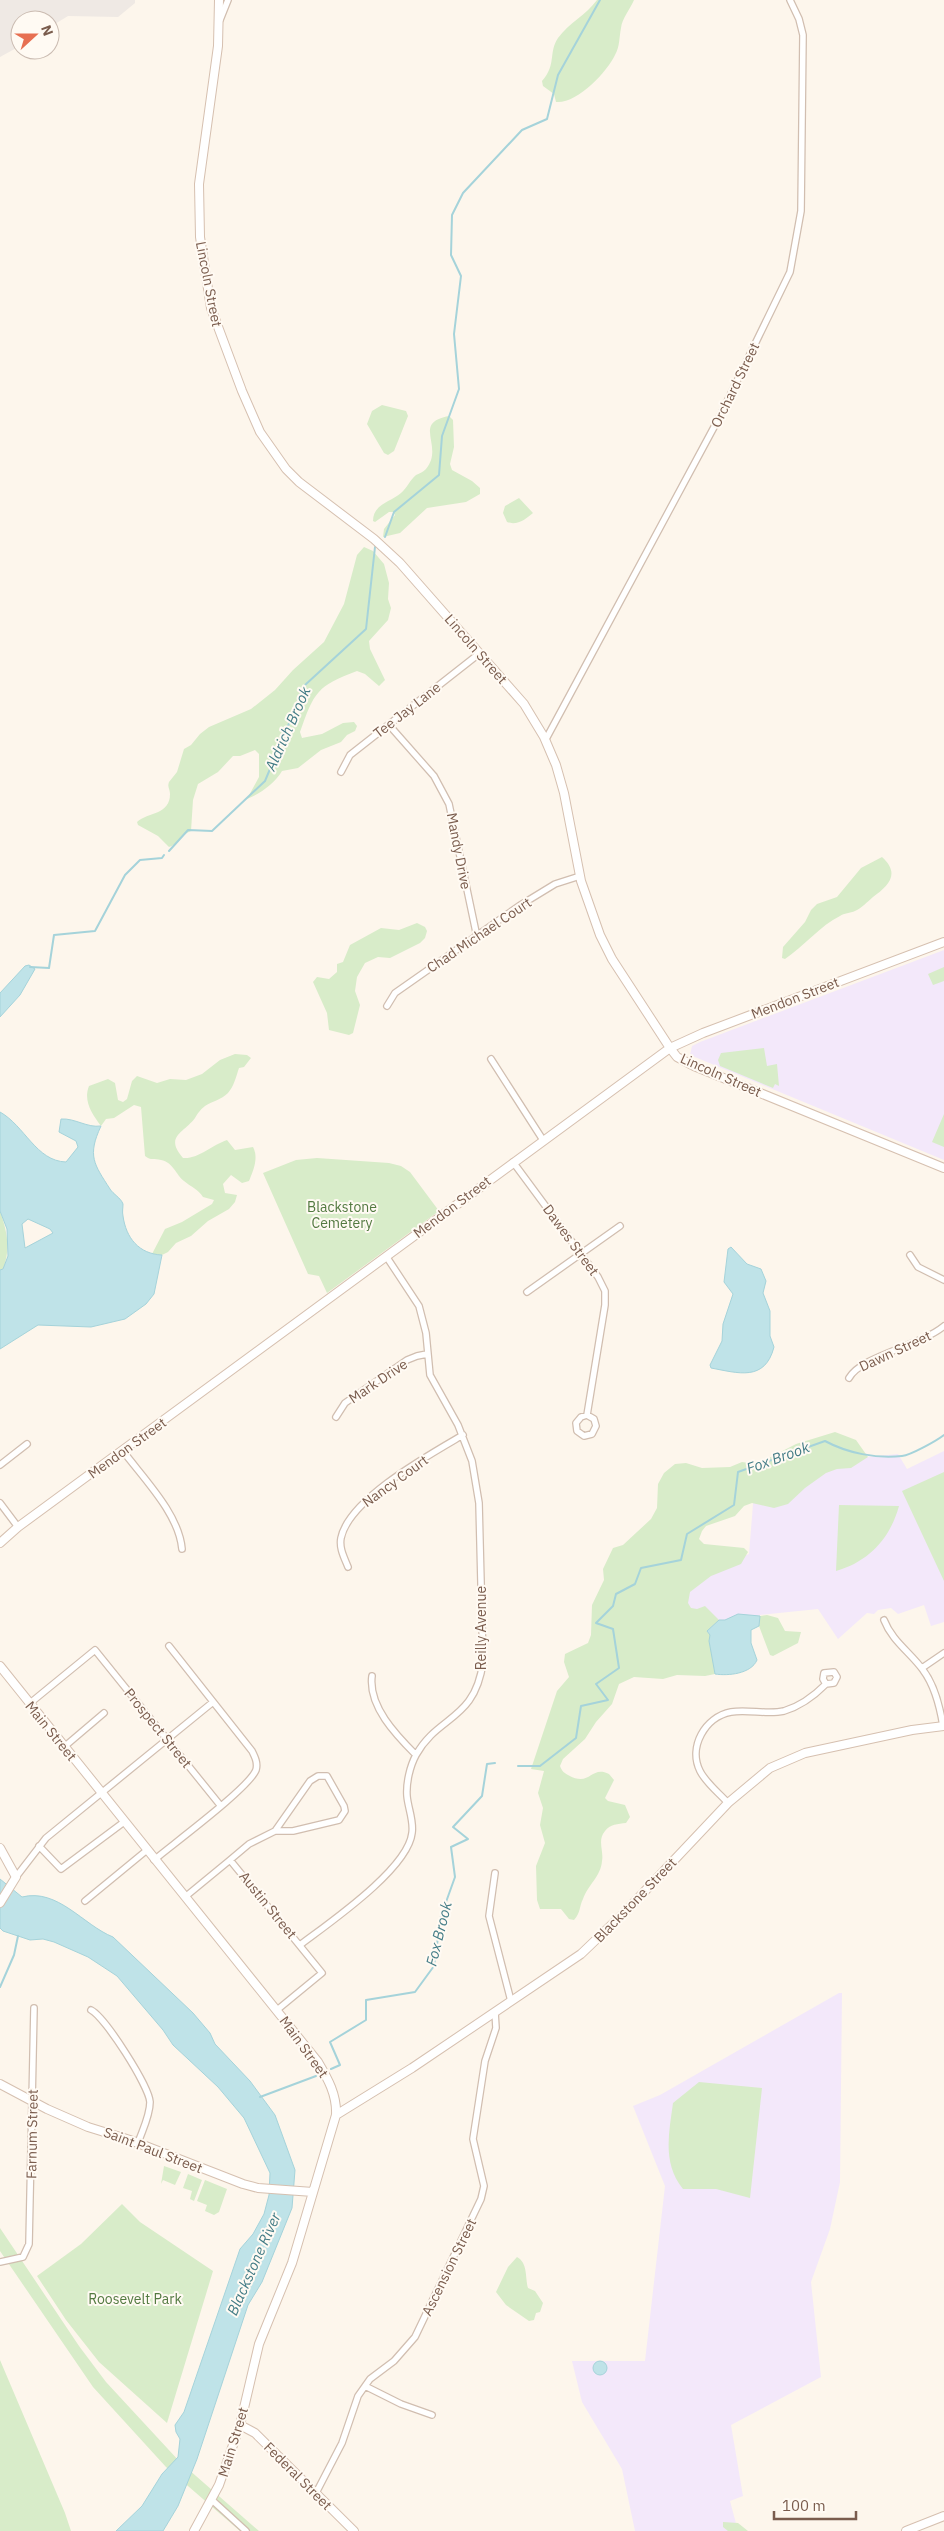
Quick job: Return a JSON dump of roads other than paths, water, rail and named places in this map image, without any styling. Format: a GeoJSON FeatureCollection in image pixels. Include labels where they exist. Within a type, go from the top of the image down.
{"type":"FeatureCollection","features":[{"type":"Feature","properties":{"kind":"main road","name":"Lincoln Street"},"geometry":{"type":"LineString","coordinates":[[219,0],[220,22],[199,184],[200,238],[206,285],[214,316],[242,392],[260,432],[286,469],[299,482],[390,554],[524,704],[546,739],[562,786],[580,876],[592,916],[608,951],[677,1057],[694,1066],[944,1168]]}},
{"type":"Feature","properties":{"kind":"main road","name":"Mendon Street"},"geometry":{"type":"LineString","coordinates":[[0,1543],[18,1527],[124,1451],[513,1162],[670,1048],[703,1033],[944,942]]}},
{"type":"Feature","properties":{"kind":"main road","name":"Main Street"},"geometry":{"type":"LineString","coordinates":[[0,1666],[100,1793],[277,2010],[326,2076],[333,2092],[336,2115],[292,2263],[260,2344],[240,2426],[212,2500],[194,2531]]}},
{"type":"Feature","properties":{"kind":"main road","name":"Blackstone Street"},"geometry":{"type":"LineString","coordinates":[[336,2115],[364,2099],[511,2002],[590,1946],[728,1803],[758,1776],[793,1757],[853,1742],[944,1726]]}},
{"type":"Feature","properties":{"kind":"main road"},"geometry":{"type":"LineString","coordinates":[[0,1848],[15,1879],[0,1904]]}},
{"type":"Feature","properties":{"kind":"main road","name":"Saint Paul Street"},"geometry":{"type":"LineString","coordinates":[[0,2084],[32,2102],[88,2126],[258,2188],[313,2192]]}},
{"type":"Feature","properties":{"kind":"main road","name":"Federal Street"},"geometry":{"type":"LineString","coordinates":[[240,2426],[255,2433],[354,2531]]}},
{"type":"Feature","properties":{"kind":"main road"},"geometry":{"type":"LineString","coordinates":[[906,2531],[944,2516]]}},
{"type":"Feature","properties":{"kind":"street"},"geometry":{"type":"LineString","coordinates":[[220,22],[228,0]]}},
{"type":"Feature","properties":{"kind":"street","name":"Orchard Street"},"geometry":{"type":"LineString","coordinates":[[546,739],[720,416],[790,272],[801,211],[803,35],[799,19],[790,0]]}},
{"type":"Feature","properties":{"kind":"street","name":"Tee Jay Lane"},"geometry":{"type":"LineString","coordinates":[[340,772],[350,755],[480,653]]}},
{"type":"Feature","properties":{"kind":"street","name":"Mandy Drive"},"geometry":{"type":"LineString","coordinates":[[389,725],[434,776],[449,804],[477,937]]}},
{"type":"Feature","properties":{"kind":"street","name":"Chad Michael Court"},"geometry":{"type":"LineString","coordinates":[[387,1006],[395,993],[519,906],[555,884],[580,876]]}},
{"type":"Feature","properties":{"kind":"street"},"geometry":{"type":"LineString","coordinates":[[491,1059],[543,1140]]}},
{"type":"Feature","properties":{"kind":"street","name":"Dawes Street"},"geometry":{"type":"LineString","coordinates":[[513,1162],[601,1282],[606,1295],[587,1415]]}},
{"type":"Feature","properties":{"kind":"street"},"geometry":{"type":"LineString","coordinates":[[527,1292],[620,1226]]}},
{"type":"Feature","properties":{"kind":"street"},"geometry":{"type":"LineString","coordinates":[[910,1255],[918,1267],[944,1280]]}},
{"type":"Feature","properties":{"kind":"street","name":"Reilly Avenue"},"geometry":{"type":"LineString","coordinates":[[300,1945],[371,1888],[406,1850],[413,1830],[408,1787],[416,1755],[429,1739],[461,1712],[470,1701],[482,1673],[479,1503],[472,1461],[462,1435],[433,1383],[427,1354],[426,1333],[419,1306],[386,1256]]}},
{"type":"Feature","properties":{"kind":"street","name":"Dawn Street"},"geometry":{"type":"LineString","coordinates":[[849,1378],[860,1366],[924,1340],[944,1326]]}},
{"type":"Feature","properties":{"kind":"street","name":"Mark Drive"},"geometry":{"type":"LineString","coordinates":[[336,1417],[346,1402],[407,1360],[427,1354]]}},
{"type":"Feature","properties":{"kind":"street","name":"Nancy Court"},"geometry":{"type":"LineString","coordinates":[[348,1567],[341,1551],[341,1539],[349,1520],[362,1503],[462,1435]]}},
{"type":"Feature","properties":{"kind":"street"},"geometry":{"type":"LineString","coordinates":[[0,1465],[27,1444]]}},
{"type":"Feature","properties":{"kind":"street"},"geometry":{"type":"LineString","coordinates":[[124,1451],[174,1520],[182,1549]]}},
{"type":"Feature","properties":{"kind":"street"},"geometry":{"type":"LineString","coordinates":[[0,1502],[18,1527]]}},
{"type":"Feature","properties":{"kind":"street"},"geometry":{"type":"LineString","coordinates":[[884,1620],[891,1634],[922,1668],[934,1690],[944,1726]]}},
{"type":"Feature","properties":{"kind":"street"},"geometry":{"type":"LineString","coordinates":[[154,1860],[247,1782],[256,1770],[257,1764],[252,1751],[169,1646]]}},
{"type":"Feature","properties":{"kind":"street","name":"Prospect Street"},"geometry":{"type":"LineString","coordinates":[[29,1704],[95,1650],[220,1805]]}},
{"type":"Feature","properties":{"kind":"street"},"geometry":{"type":"LineString","coordinates":[[922,1668],[944,1653]]}},
{"type":"Feature","properties":{"kind":"street"},"geometry":{"type":"LineString","coordinates":[[372,1676],[372,1691],[390,1728],[416,1755]]}},
{"type":"Feature","properties":{"kind":"street"},"geometry":{"type":"LineString","coordinates":[[728,1803],[700,1771],[696,1758],[697,1746],[705,1728],[721,1715],[735,1712],[784,1711],[805,1701],[826,1684]]}},
{"type":"Feature","properties":{"kind":"street"},"geometry":{"type":"LineString","coordinates":[[15,1879],[39,1846],[100,1793],[213,1702]]}},
{"type":"Feature","properties":{"kind":"street"},"geometry":{"type":"LineString","coordinates":[[64,1747],[104,1713]]}},
{"type":"Feature","properties":{"kind":"street"},"geometry":{"type":"LineString","coordinates":[[230,1860],[249,1844],[275,1831],[293,1831],[339,1820],[344,1811],[344,1806],[327,1776],[318,1776],[310,1781],[275,1831]]}},
{"type":"Feature","properties":{"kind":"street"},"geometry":{"type":"LineString","coordinates":[[39,1846],[61,1870],[124,1822]]}},
{"type":"Feature","properties":{"kind":"street"},"geometry":{"type":"LineString","coordinates":[[85,1901],[147,1850]]}},
{"type":"Feature","properties":{"kind":"street","name":"Austin Street"},"geometry":{"type":"LineString","coordinates":[[185,1896],[230,1860],[300,1945],[322,1973],[277,2010]]}},
{"type":"Feature","properties":{"kind":"street"},"geometry":{"type":"LineString","coordinates":[[495,1873],[489,1916],[511,2002]]}},
{"type":"Feature","properties":{"kind":"street","name":"Farnum Street"},"geometry":{"type":"LineString","coordinates":[[0,2262],[23,2257],[29,2244],[34,2008]]}},
{"type":"Feature","properties":{"kind":"street"},"geometry":{"type":"LineString","coordinates":[[91,2010],[105,2022],[147,2092],[149,2111],[138,2143]]}},
{"type":"Feature","properties":{"kind":"street","name":"Ascension Street"},"geometry":{"type":"LineString","coordinates":[[316,2493],[342,2443],[353,2408],[365,2386],[404,2352],[415,2337],[481,2199],[484,2186],[473,2139],[485,2061],[496,2028],[495,2012]]}},
{"type":"Feature","properties":{"kind":"street"},"geometry":{"type":"LineString","coordinates":[[365,2386],[400,2404],[432,2415]]}},
{"type":"Feature","properties":{"kind":"street"},"geometry":{"type":"LineString","coordinates":[[212,2500],[246,2531]]}},
{"type":"Feature","properties":{"kind":"water"},"geometry":{"type":"Polygon","coordinates":[[[29,965],[35,969],[20,995],[0,1017],[0,993],[25,966],[29,965]]]}},
{"type":"Feature","properties":{"kind":"water"},"geometry":{"type":"Polygon","coordinates":[[[0,1112],[9,1118],[47,1156],[66,1162],[78,1147],[76,1141],[59,1132],[61,1119],[91,1126],[101,1126],[93,1153],[96,1166],[110,1189],[123,1204],[125,1224],[131,1238],[140,1248],[147,1252],[162,1255],[154,1294],[146,1304],[125,1319],[91,1327],[38,1325],[0,1349],[0,1270],[3,1269],[8,1256],[7,1229],[0,1211],[0,1112]],[[28,1219],[22,1224],[25,1248],[53,1233],[50,1229],[28,1219]]]}},
{"type":"Feature","properties":{"kind":"water"},"geometry":{"type":"Polygon","coordinates":[[[731,1247],[747,1264],[761,1269],[766,1281],[763,1293],[770,1311],[770,1336],[774,1347],[770,1358],[764,1366],[757,1370],[740,1373],[711,1368],[710,1365],[722,1341],[723,1324],[733,1294],[724,1282],[728,1249],[731,1247]]]}},
{"type":"Feature","properties":{"kind":"water"},"geometry":{"type":"Polygon","coordinates":[[[738,1614],[760,1616],[759,1626],[751,1630],[751,1643],[757,1660],[750,1668],[739,1673],[715,1674],[709,1641],[710,1635],[707,1631],[719,1620],[725,1620],[738,1614]]]}},
{"type":"Feature","properties":{"kind":"water","name":"Blackstone River"},"geometry":{"type":"Polygon","coordinates":[[[0,1879],[22,1897],[35,1896],[59,1903],[113,1937],[193,2013],[210,2033],[215,2044],[250,2081],[275,2115],[295,2170],[292,2208],[262,2282],[248,2305],[197,2459],[178,2506],[163,2531],[116,2531],[142,2506],[162,2474],[178,2457],[180,2439],[175,2425],[184,2412],[240,2249],[253,2234],[264,2214],[269,2195],[270,2173],[244,2118],[218,2087],[173,2045],[163,2030],[117,1976],[88,1957],[54,1942],[43,1939],[30,1940],[3,1931],[0,1928],[0,1879]]]}},
{"type":"Feature","properties":{"kind":"water"},"geometry":{"type":"Polygon","coordinates":[[[597,2361],[603,2361],[607,2368],[603,2375],[597,2375],[593,2371],[593,2365],[597,2361]]]}},
{"type":"Feature","properties":{"kind":"waterway","name":"Aldrich Brook"},"geometry":{"type":"LineString","coordinates":[[385,537],[394,512],[439,475],[442,436],[459,389],[454,334],[461,276],[451,255],[452,215],[463,193],[522,130],[547,119],[558,75],[600,0]]}},
{"type":"Feature","properties":{"kind":"waterway","name":"Aldrich Brook"},"geometry":{"type":"LineString","coordinates":[[169,851],[188,830],[212,831],[265,781],[305,685],[366,629],[375,547]]}},
{"type":"Feature","properties":{"kind":"waterway","name":"Aldrich Brook"},"geometry":{"type":"LineString","coordinates":[[30,967],[49,968],[54,935],[95,931],[125,875],[140,860],[162,858],[164,855]]}},
{"type":"Feature","properties":{"kind":"waterway","name":"Fox Brook"},"geometry":{"type":"LineString","coordinates":[[518,1766],[540,1766],[576,1738],[581,1706],[608,1700],[596,1684],[619,1668],[613,1629],[596,1623],[613,1606],[616,1594],[635,1584],[641,1568],[681,1560],[687,1534],[734,1505],[738,1472],[825,1441],[852,1452],[892,1457],[911,1453],[944,1435]]}},
{"type":"Feature","properties":{"kind":"waterway","name":"Fox Brook"},"geometry":{"type":"LineString","coordinates":[[331,2069],[340,2065],[330,2042],[366,2020],[366,2000],[415,1992],[434,1966],[441,1916],[455,1877],[451,1847],[468,1839],[453,1827],[482,1796],[487,1764],[495,1763]]}},
{"type":"Feature","properties":{"kind":"waterway"},"geometry":{"type":"LineString","coordinates":[[0,1987],[14,1955],[18,1936]]}},
{"type":"Feature","properties":{"kind":"waterway","name":"Fox Brook"},"geometry":{"type":"LineString","coordinates":[[260,2097],[316,2076]]}},
{"type":"Feature","properties":{"kind":"park label","name":"Blackstone Cemetery"},"geometry":{"type":"Point","coordinates":[342,1216]}},
{"type":"Feature","properties":{"kind":"park label","name":"Roosevelt Park"},"geometry":{"type":"Point","coordinates":[135,2299]}}]}
